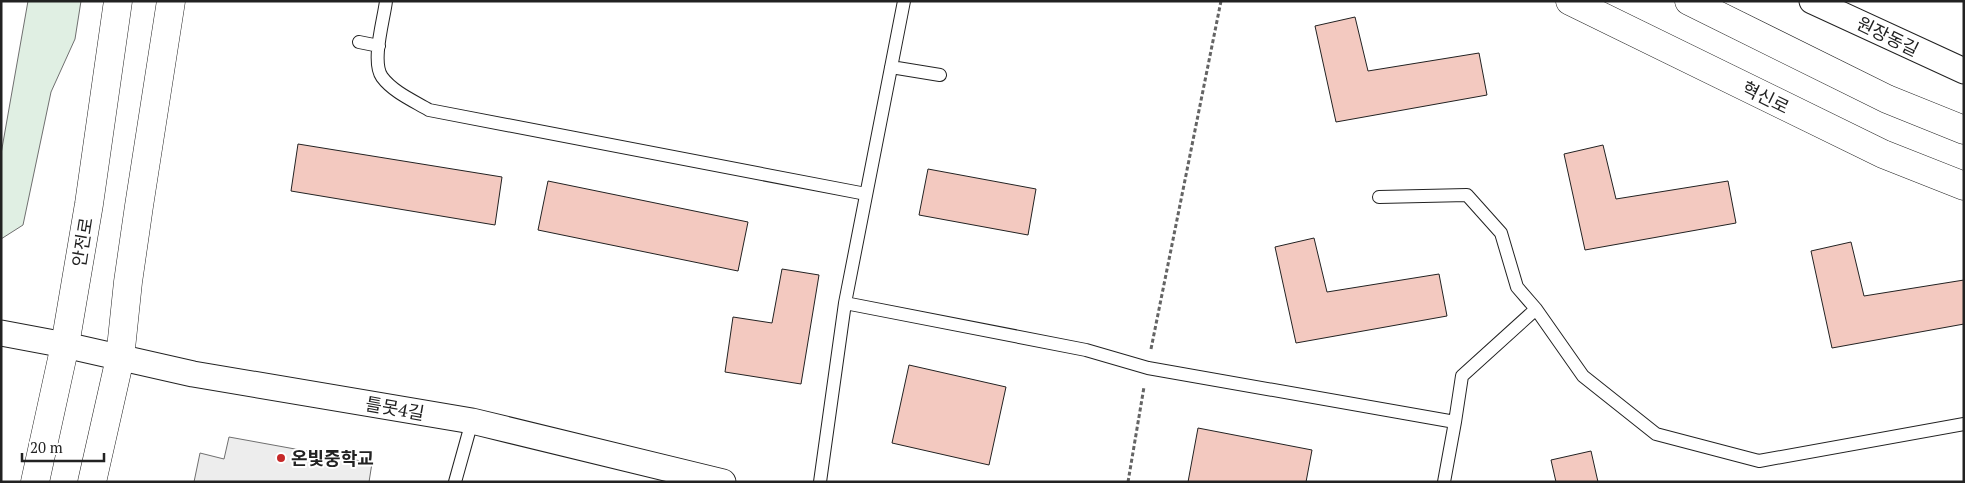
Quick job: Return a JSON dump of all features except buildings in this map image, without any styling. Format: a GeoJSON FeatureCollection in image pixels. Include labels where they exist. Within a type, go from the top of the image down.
{"type":"FeatureCollection","features":[{"type":"Feature","properties":{"kind":"street","name":"안전로"},"geometry":{"type":"LineString","coordinates":[[35,482],[65,345],[90,195],[118,1]]}},
{"type":"Feature","properties":{"kind":"street"},"geometry":{"type":"LineString","coordinates":[[92,482],[120,358],[128,282],[171,1]]}},
{"type":"Feature","properties":{"kind":"street","name":"혁신로"},"geometry":{"type":"LineString","coordinates":[[1570,1],[1883,154],[1964,186]]}},
{"type":"Feature","properties":{"kind":"street"},"geometry":{"type":"LineString","coordinates":[[1689,1],[1886,99],[1964,130]]}},
{"type":"Feature","properties":{"kind":"street","name":"원장동길"},"geometry":{"type":"LineString","coordinates":[[1812,1],[1840,7],[1964,71]]}},
{"type":"Feature","properties":{"kind":"street","name":"틀못4길"},"geometry":{"type":"LineString","coordinates":[[1,333],[65,345],[192,374],[472,421],[723,482]]}},
{"type":"Feature","properties":{"kind":"lane"},"geometry":{"type":"LineString","coordinates":[[386,1],[377,58],[381,76],[401,94],[429,110],[866,194]]}},
{"type":"Feature","properties":{"kind":"lane"},"geometry":{"type":"LineString","coordinates":[[820,482],[845,303],[904,1]]}},
{"type":"Feature","properties":{"kind":"lane"},"geometry":{"type":"LineString","coordinates":[[359,42],[379,46]]}},
{"type":"Feature","properties":{"kind":"lane"},"geometry":{"type":"LineString","coordinates":[[891,67],[940,75]]}},
{"type":"Feature","properties":{"kind":"lane"},"geometry":{"type":"LineString","coordinates":[[1379,197],[1467,195],[1502,234],[1518,287],[1536,309],[1583,376],[1656,434],[1759,461],[1964,424]]}},
{"type":"Feature","properties":{"kind":"lane"},"geometry":{"type":"LineString","coordinates":[[845,303],[1086,350],[1148,368],[1455,422]]}},
{"type":"Feature","properties":{"kind":"lane"},"geometry":{"type":"LineString","coordinates":[[1444,482],[1462,376],[1536,309]]}},
{"type":"Feature","properties":{"kind":"lane"},"geometry":{"type":"LineString","coordinates":[[455,482],[472,421]]}},
{"type":"Feature","properties":{"kind":"path"},"geometry":{"type":"LineString","coordinates":[[1128,482],[1148,368],[1220,1]]}},
{"type":"Feature","properties":{"kind":"green space"},"geometry":{"type":"Polygon","coordinates":[[[28,1],[81,1],[75,39],[51,92],[23,225],[1,239],[1,154],[28,1]]]}},
{"type":"Feature","properties":{"kind":"shaded area"},"geometry":{"type":"Polygon","coordinates":[[[229,437],[372,463],[369,482],[194,482],[200,453],[224,459],[229,437]]]}},
{"type":"Feature","properties":{"kind":"place","name":"온빛중학교"},"geometry":{"type":"Point","coordinates":[281,458]}}]}
